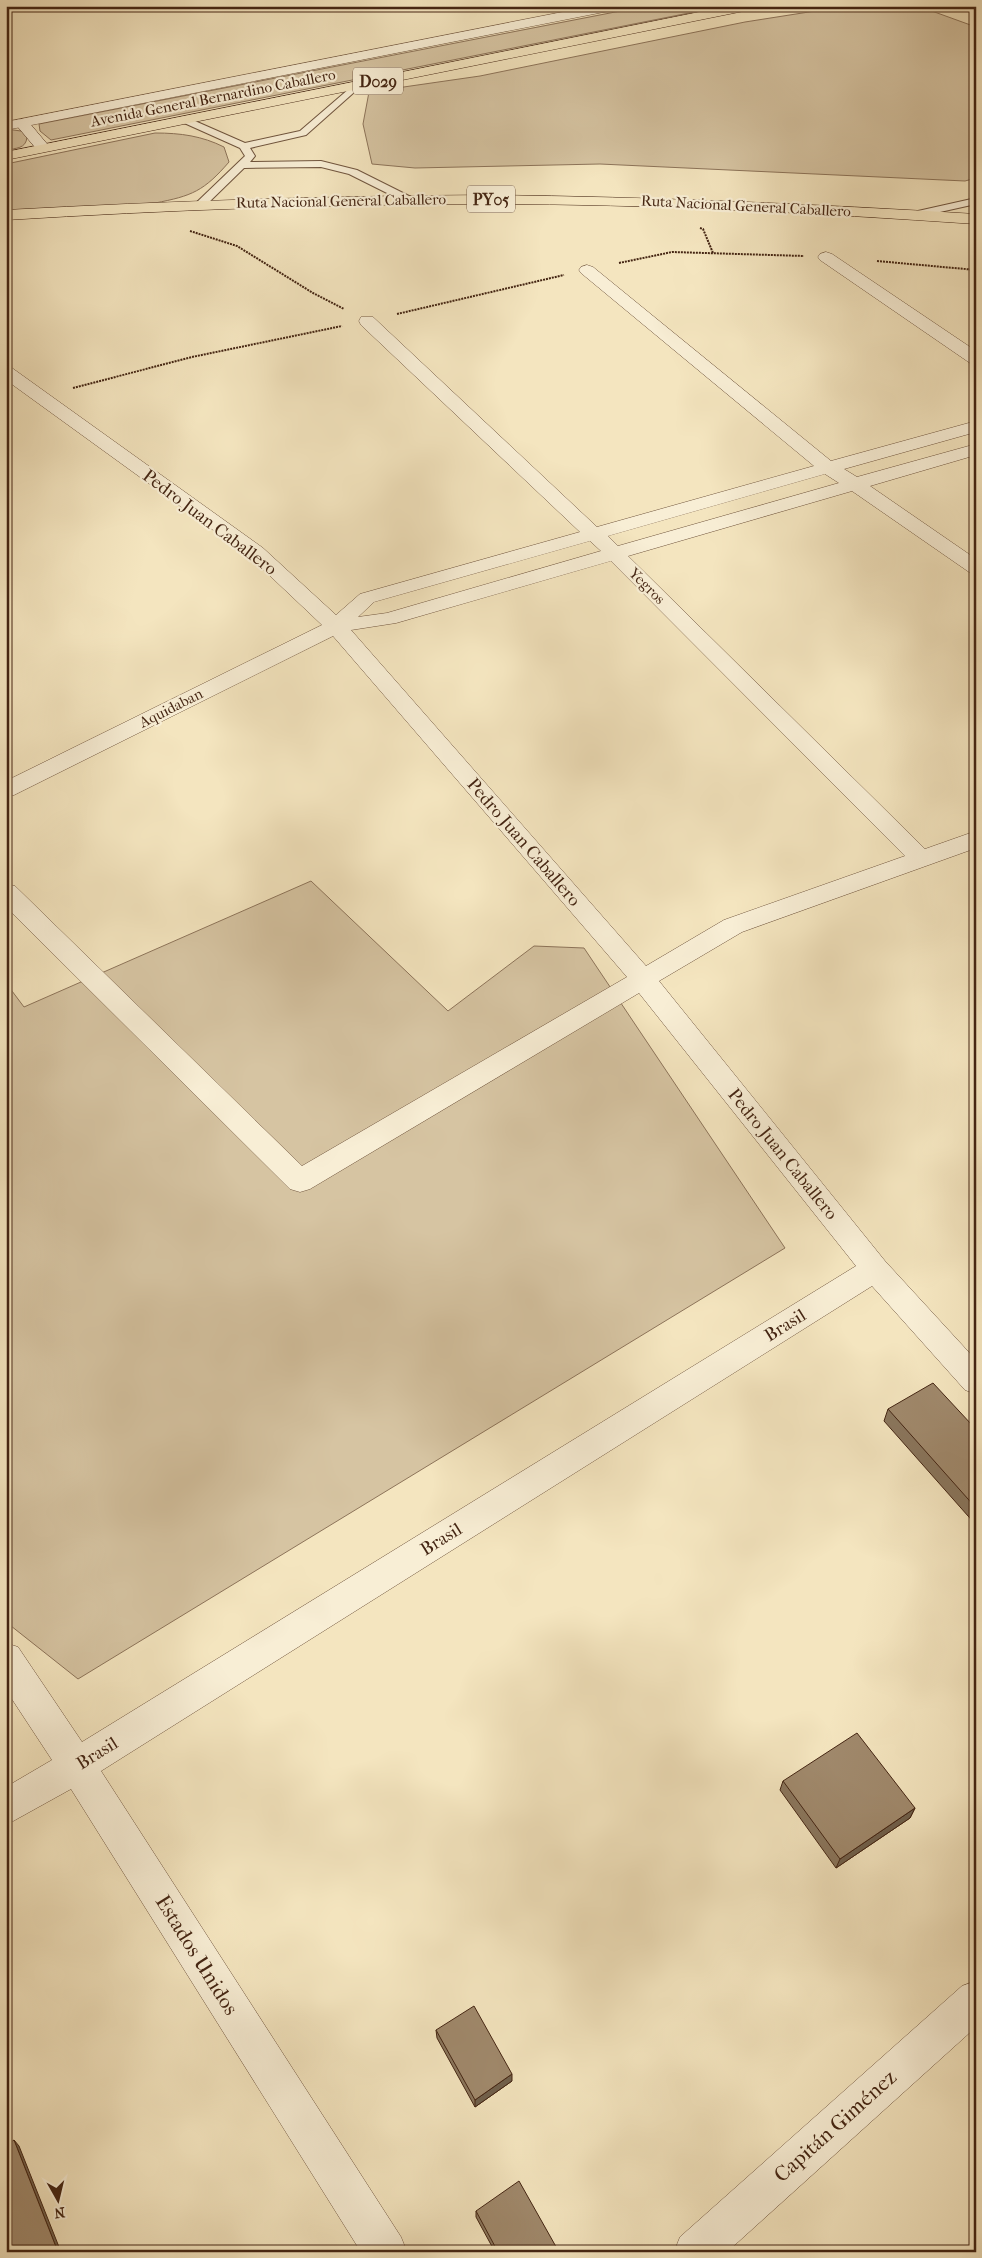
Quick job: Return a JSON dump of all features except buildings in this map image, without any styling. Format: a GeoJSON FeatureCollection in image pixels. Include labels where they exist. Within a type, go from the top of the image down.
{"type":"FeatureCollection","features":[{"type":"Feature","properties":{"kind":"main road","name":"Avenida General Bernardino Caballero"},"geometry":{"type":"LineString","coordinates":[[6,156],[749,6]]}},
{"type":"Feature","properties":{"kind":"main road","name":"Ruta Nacional General Caballero"},"geometry":{"type":"LineString","coordinates":[[6,215],[201,204],[406,199],[652,202],[976,219]]}},
{"type":"Feature","properties":{"kind":"street"},"geometry":{"type":"LineString","coordinates":[[6,126],[614,6]]}},
{"type":"Feature","properties":{"kind":"street"},"geometry":{"type":"LineString","coordinates":[[22,123],[43,148]]}},
{"type":"Feature","properties":{"kind":"street"},"geometry":{"type":"LineString","coordinates":[[826,257],[976,359]]}},
{"type":"Feature","properties":{"kind":"street"},"geometry":{"type":"LineString","coordinates":[[587,270],[828,468],[855,484],[976,568]]}},
{"type":"Feature","properties":{"kind":"street","name":"Yegros"},"geometry":{"type":"LineString","coordinates":[[367,321],[614,553],[922,858]]}},
{"type":"Feature","properties":{"kind":"street","name":"Pedro Juan Caballero"},"geometry":{"type":"LineString","coordinates":[[6,372],[256,552],[336,626],[643,979],[875,1269],[976,1381]]}},
{"type":"Feature","properties":{"kind":"street"},"geometry":{"type":"LineString","coordinates":[[336,626],[367,598],[976,426]]}},
{"type":"Feature","properties":{"kind":"street"},"geometry":{"type":"LineString","coordinates":[[336,626],[389,619],[976,449]]}},
{"type":"Feature","properties":{"kind":"street","name":"Aquidaban"},"geometry":{"type":"LineString","coordinates":[[6,790],[336,626]]}},
{"type":"Feature","properties":{"kind":"street"},"geometry":{"type":"LineString","coordinates":[[6,892],[300,1181],[733,926],[976,839]]}},
{"type":"Feature","properties":{"kind":"street","name":"Brasil"},"geometry":{"type":"LineString","coordinates":[[6,1807],[77,1766],[875,1269]]}},
{"type":"Feature","properties":{"kind":"street","name":"Estados Unidos"},"geometry":{"type":"LineString","coordinates":[[6,1659],[77,1766],[386,2252]]}},
{"type":"Feature","properties":{"kind":"street","name":"Capitán Giménez"},"geometry":{"type":"LineString","coordinates":[[695,2252],[976,2000]]}},
{"type":"Feature","properties":{"kind":"lane"},"geometry":{"type":"LineString","coordinates":[[244,146],[303,133],[357,85]]}},
{"type":"Feature","properties":{"kind":"lane"},"geometry":{"type":"LineString","coordinates":[[185,120],[244,146],[250,156],[201,204]]}},
{"type":"Feature","properties":{"kind":"lane"},"geometry":{"type":"LineString","coordinates":[[239,165],[321,164],[353,172],[406,199]]}},
{"type":"Feature","properties":{"kind":"lane"},"geometry":{"type":"LineString","coordinates":[[913,215],[976,201]]}},
{"type":"Feature","properties":{"kind":"path"},"geometry":{"type":"LineString","coordinates":[[187,230],[237,246],[313,293],[367,321]]}},
{"type":"Feature","properties":{"kind":"path"},"geometry":{"type":"LineString","coordinates":[[41,396],[192,357],[367,321],[672,252],[826,257],[976,270]]}},
{"type":"Feature","properties":{"kind":"shaded area"},"geometry":{"type":"Polygon","coordinates":[[[646,6],[690,6],[699,11],[51,140],[40,131],[39,124],[646,6]]]}},
{"type":"Feature","properties":{"kind":"shaded area"},"geometry":{"type":"Polygon","coordinates":[[[847,6],[918,6],[976,27],[976,178],[965,181],[600,164],[415,168],[372,164],[363,124],[369,92],[480,76],[745,22],[847,6]]]}},
{"type":"Feature","properties":{"kind":"shaded area"},"geometry":{"type":"Polygon","coordinates":[[[6,129],[21,131],[27,137],[25,144],[6,150],[6,129]]]}},
{"type":"Feature","properties":{"kind":"shaded area"},"geometry":{"type":"Polygon","coordinates":[[[155,133],[191,136],[216,143],[224,147],[229,162],[204,186],[179,198],[155,203],[6,212],[6,164],[155,133]]]}},
{"type":"Feature","properties":{"kind":"shaded area"},"geometry":{"type":"Polygon","coordinates":[[[311,881],[448,1011],[534,946],[584,948],[785,1248],[78,1679],[6,1622],[6,983],[24,1007],[311,881]]]}}]}
